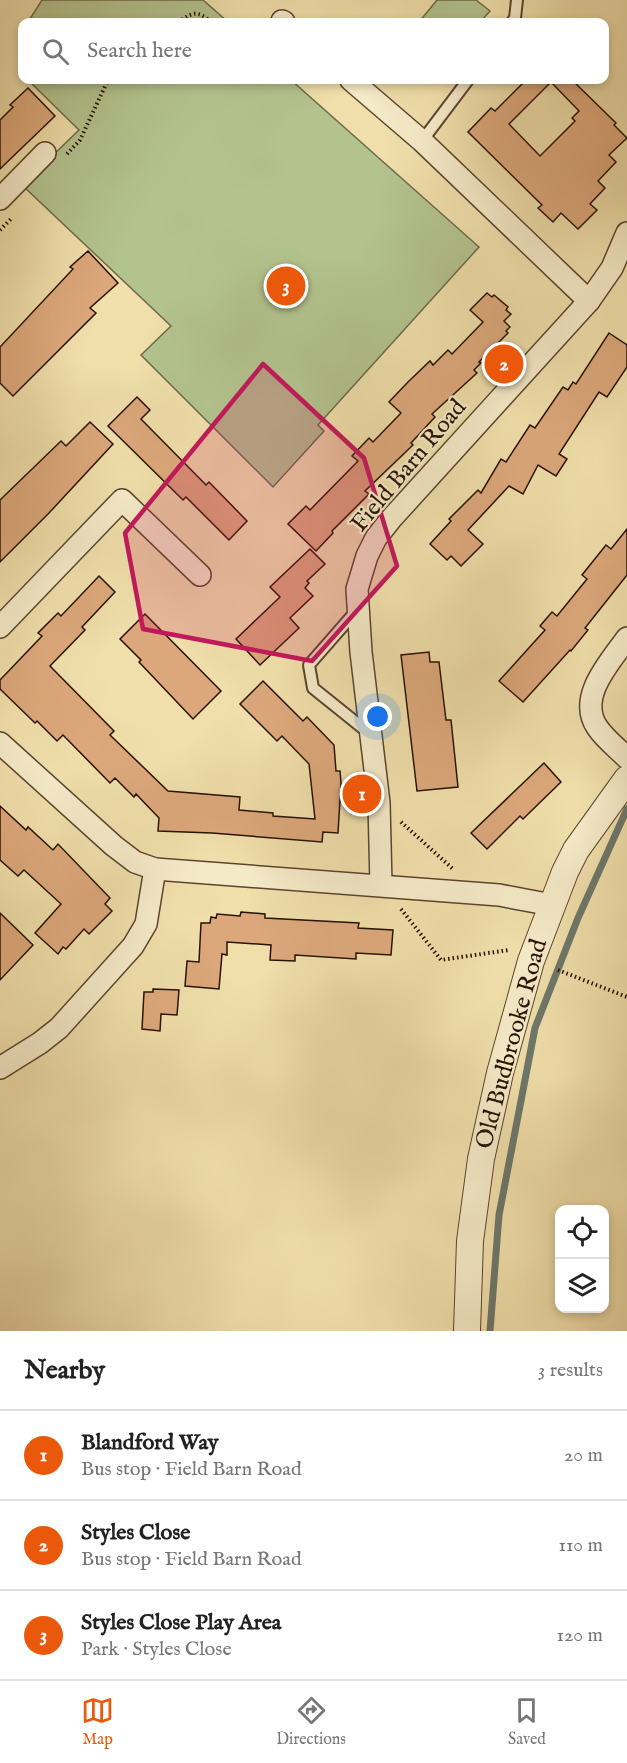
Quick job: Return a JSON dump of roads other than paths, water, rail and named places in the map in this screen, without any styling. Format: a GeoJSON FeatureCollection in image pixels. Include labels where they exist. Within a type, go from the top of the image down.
{"type":"FeatureCollection","features":[{"type":"Feature","properties":{"kind":"street"},"geometry":{"type":"LineString","coordinates":[[356,84],[422,141],[589,301]]}},
{"type":"Feature","properties":{"kind":"street"},"geometry":{"type":"LineString","coordinates":[[0,200],[45,153]]}},
{"type":"Feature","properties":{"kind":"street","name":"Field Barn Road"},"geometry":{"type":"LineString","coordinates":[[381,885],[379,803],[357,589],[367,556],[376,538],[589,301],[612,268],[627,233]]}},
{"type":"Feature","properties":{"kind":"street"},"geometry":{"type":"LineString","coordinates":[[0,627],[122,500],[200,575]]}},
{"type":"Feature","properties":{"kind":"street"},"geometry":{"type":"LineString","coordinates":[[627,638],[601,675],[591,702],[591,712],[597,727],[627,758]]}},
{"type":"Feature","properties":{"kind":"street"},"geometry":{"type":"LineString","coordinates":[[0,743],[119,850],[135,862],[156,869],[499,895],[552,905]]}},
{"type":"Feature","properties":{"kind":"street","name":"Old Budbrooke Road"},"geometry":{"type":"LineString","coordinates":[[467,1331],[470,1241],[481,1159],[521,994],[552,905],[576,850],[627,780]]}},
{"type":"Feature","properties":{"kind":"street"},"geometry":{"type":"LineString","coordinates":[[0,1068],[59,1028],[133,946],[146,924],[156,869]]}},
{"type":"Feature","properties":{"kind":"lane"},"geometry":{"type":"LineString","coordinates":[[515,18],[517,0]]}},
{"type":"Feature","properties":{"kind":"lane"},"geometry":{"type":"LineString","coordinates":[[422,141],[465,84]]}},
{"type":"Feature","properties":{"kind":"lane"},"geometry":{"type":"LineString","coordinates":[[358,609],[309,665],[313,687],[371,735]]}},
{"type":"Feature","properties":{"kind":"waterway"},"geometry":{"type":"LineString","coordinates":[[490,1331],[499,1215],[535,1028],[578,918],[627,809]]}},
{"type":"Feature","properties":{"kind":"place","name":"Styles Close Play Area"},"geometry":{"type":"Point","coordinates":[286,286]}},
{"type":"Feature","properties":{"kind":"place","name":"Styles Close"},"geometry":{"type":"Point","coordinates":[504,364]}},
{"type":"Feature","properties":{"kind":"place","name":"Blandford Way"},"geometry":{"type":"Point","coordinates":[362,794]}}]}
